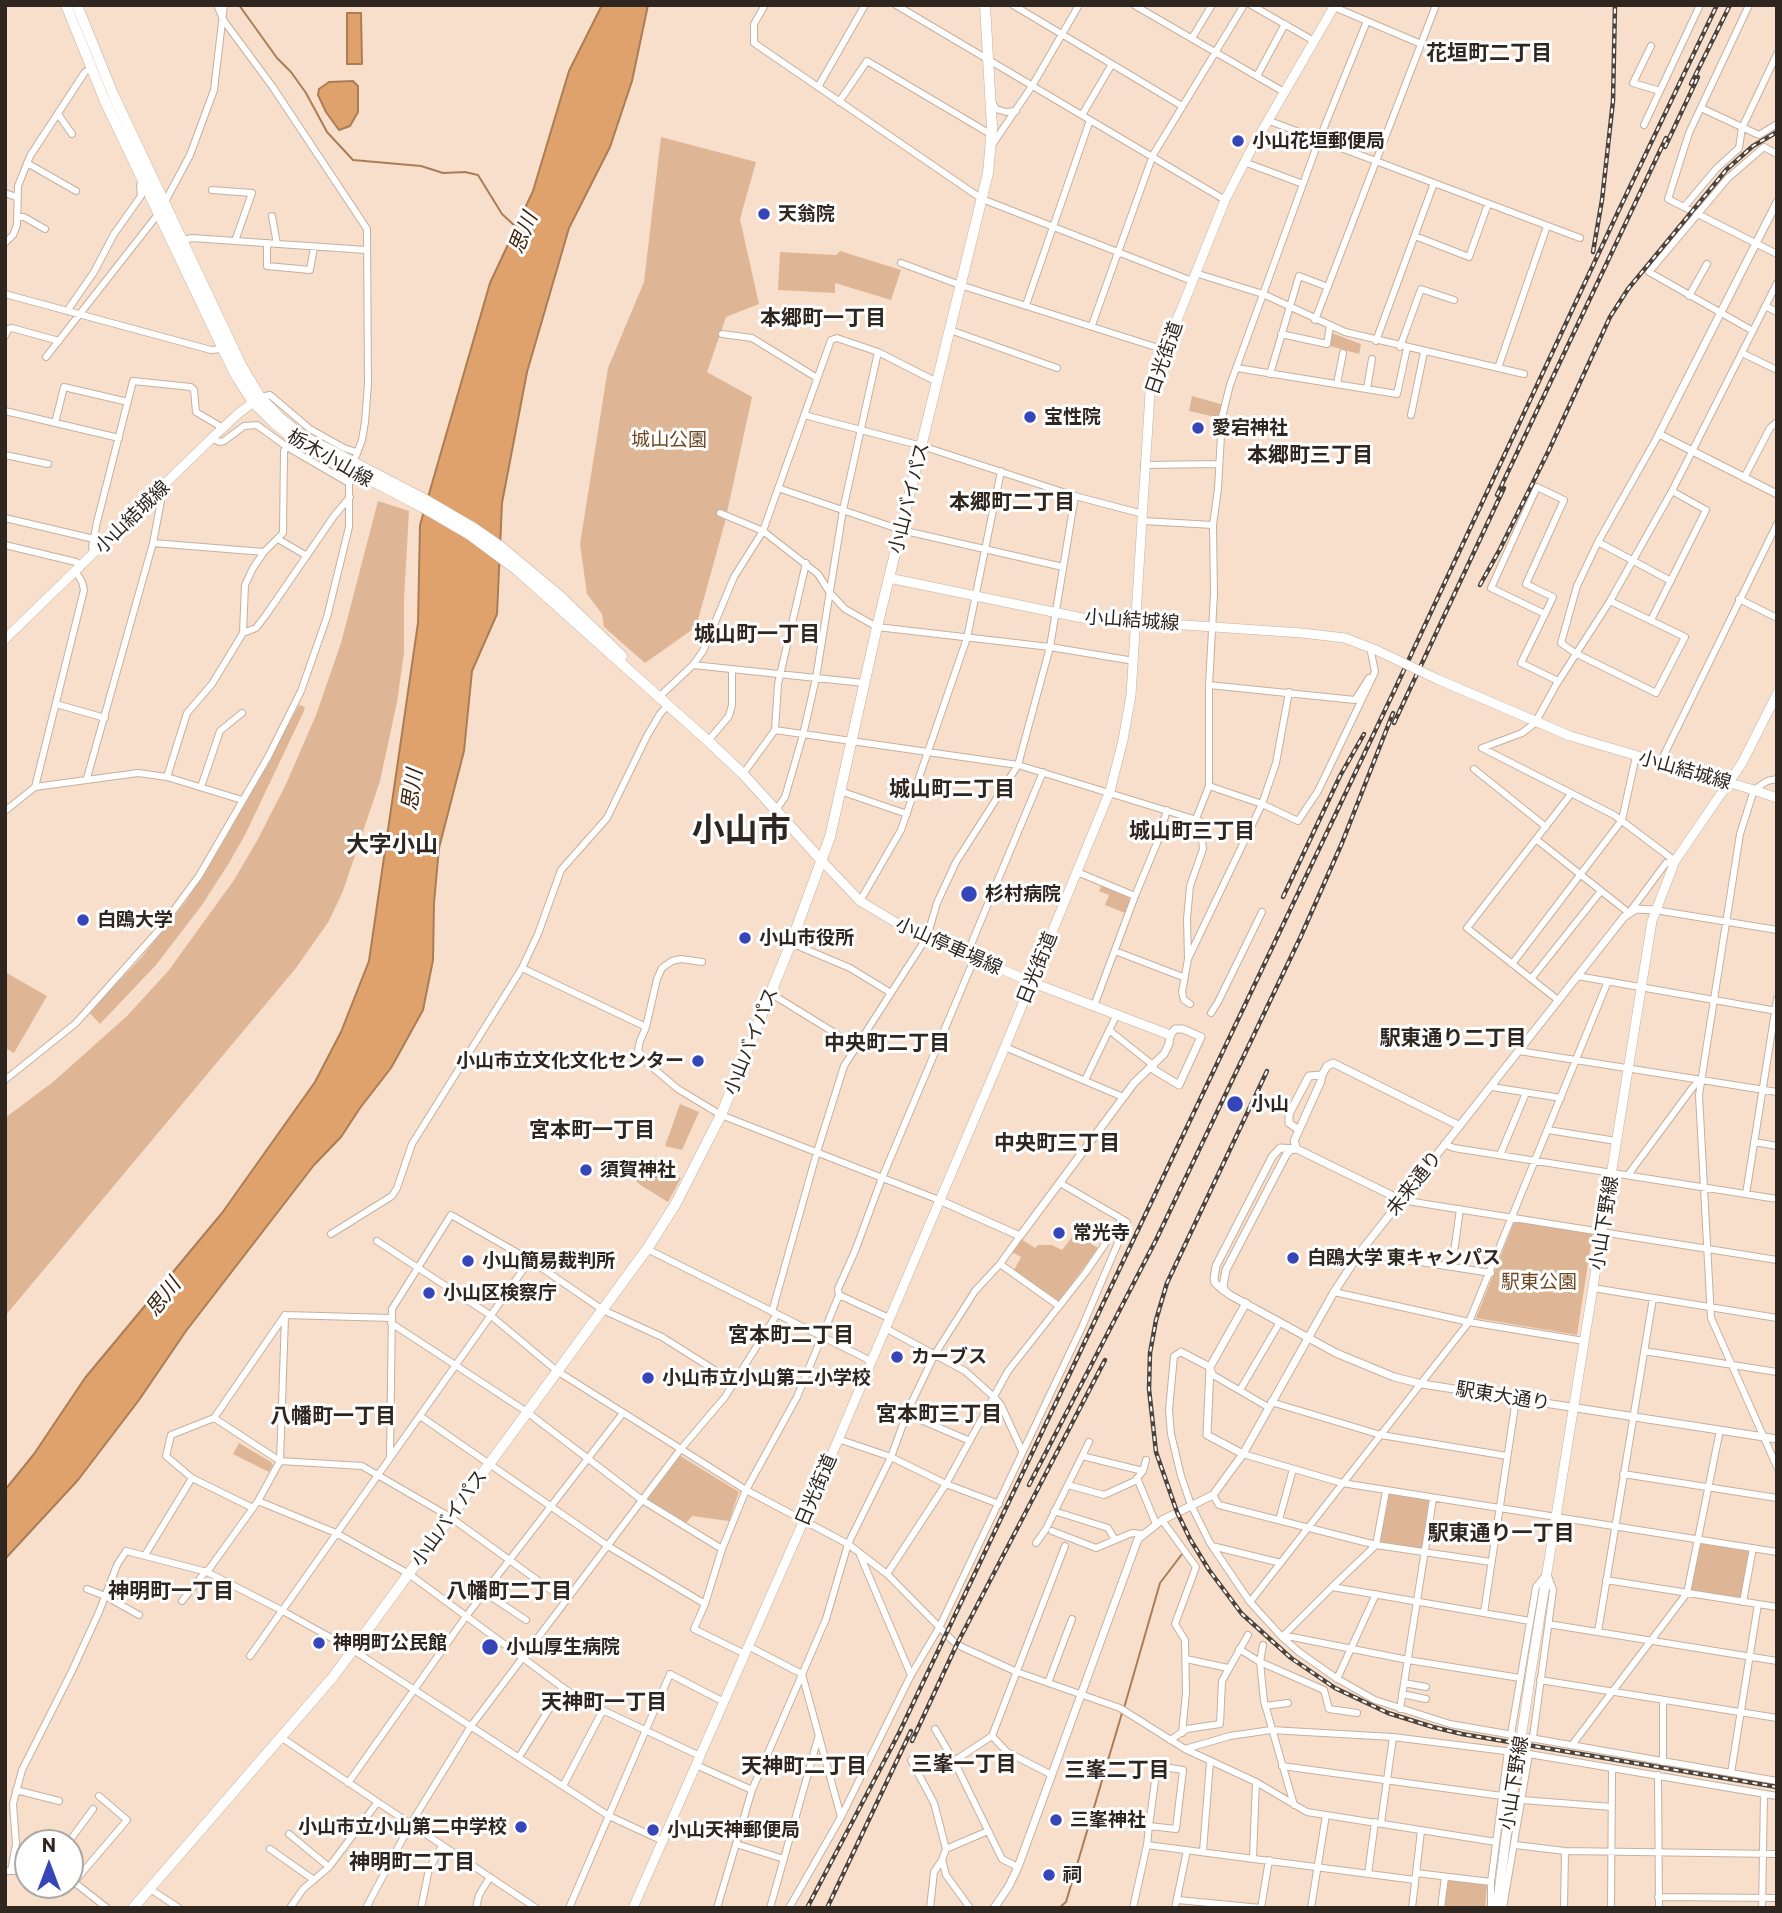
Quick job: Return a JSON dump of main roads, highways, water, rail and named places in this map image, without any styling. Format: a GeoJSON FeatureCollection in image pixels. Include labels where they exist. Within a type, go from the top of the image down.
{"type":"FeatureCollection","features":[{"type":"Feature","properties":{"kind":"main road","name":"栃木小山線"},"geometry":{"type":"LineString","coordinates":[[66,5],[144,183],[223,349],[242,388],[256,399]]}},
{"type":"Feature","properties":{"kind":"main road","name":"栃木小山線"},"geometry":{"type":"LineString","coordinates":[[76,5],[95,67],[183,240],[256,399],[275,424],[298,442],[370,476],[470,535],[517,570],[599,638],[743,774],[822,861]]}},
{"type":"Feature","properties":{"kind":"main road","name":"小山バイパス"},"geometry":{"type":"LineString","coordinates":[[133,1908],[321,1693],[353,1650],[647,1249],[675,1205],[720,1115],[822,861],[982,199],[992,140],[985,5]]}},
{"type":"Feature","properties":{"kind":"main road","name":"日光街道"},"geometry":{"type":"LineString","coordinates":[[634,1908],[804,1520],[1005,1047],[1110,791],[1128,721],[1137,622],[1150,393],[1225,200],[1267,120],[1334,6]]}},
{"type":"Feature","properties":{"kind":"main road","name":"小山結城線"},"geometry":{"type":"LineString","coordinates":[[5,639],[212,438],[256,399]]}},
{"type":"Feature","properties":{"kind":"main road","name":"小山結城線"},"geometry":{"type":"LineString","coordinates":[[889,578],[1098,620],[1212,626],[1335,637],[1373,648],[1535,723],[1570,736],[1777,799]]}},
{"type":"Feature","properties":{"kind":"main road","name":"小山下野線"},"geometry":{"type":"LineString","coordinates":[[1497,1908],[1533,1659],[1655,910],[1675,861],[1742,763],[1777,694]]}},
{"type":"Feature","properties":{"kind":"main road","name":"小山停車場線"},"geometry":{"type":"LineString","coordinates":[[822,861],[860,901],[886,918],[1170,1039]]}},
{"type":"Feature","properties":{"kind":"water","name":"思川"},"geometry":{"type":"Polygon","coordinates":[[[602,5],[648,5],[632,81],[610,147],[569,228],[527,372],[502,503],[497,614],[472,671],[464,751],[439,848],[433,960],[423,1010],[391,1068],[341,1137],[314,1165],[186,1331],[139,1400],[78,1480],[5,1559],[5,1490],[34,1454],[85,1378],[222,1213],[315,1082],[341,1032],[369,961],[418,623],[420,525],[490,283],[533,191],[569,71],[602,5]]]}},
{"type":"Feature","properties":{"kind":"water"},"geometry":{"type":"Polygon","coordinates":[[[347,13],[361,13],[362,64],[347,64],[347,13]]]}},
{"type":"Feature","properties":{"kind":"water"},"geometry":{"type":"Polygon","coordinates":[[[353,81],[358,86],[358,112],[350,126],[339,130],[326,112],[318,95],[319,89],[329,82],[353,81]]]}},
{"type":"Feature","properties":{"kind":"waterway","name":"思川"},"geometry":{"type":"LineString","coordinates":[[239,5],[306,93],[327,132],[353,160],[421,166],[443,173],[465,172],[478,175],[502,214],[515,226]]}},
{"type":"Feature","properties":{"kind":"waterway"},"geometry":{"type":"LineString","coordinates":[[1124,1708],[1160,1583],[1182,1554]]}},
{"type":"Feature","properties":{"kind":"waterway"},"geometry":{"type":"LineString","coordinates":[[1059,1908],[1066,1902],[1122,1713]]}},
{"type":"Feature","properties":{"kind":"railway"},"geometry":{"type":"LineString","coordinates":[[1593,252],[1613,101],[1615,5]]}},
{"type":"Feature","properties":{"kind":"railway"},"geometry":{"type":"LineString","coordinates":[[807,1908],[899,1733],[1717,5]]}},
{"type":"Feature","properties":{"kind":"railway"},"geometry":{"type":"LineString","coordinates":[[1691,84],[1730,5]]}},
{"type":"Feature","properties":{"kind":"railway"},"geometry":{"type":"LineString","coordinates":[[1665,147],[1698,77]]}},
{"type":"Feature","properties":{"kind":"railway"},"geometry":{"type":"LineString","coordinates":[[1480,585],[1549,450],[1610,317],[1628,289],[1727,169],[1753,146],[1777,132]]}},
{"type":"Feature","properties":{"kind":"railway"},"geometry":{"type":"LineString","coordinates":[[1497,495],[1666,138]]}},
{"type":"Feature","properties":{"kind":"railway"},"geometry":{"type":"LineString","coordinates":[[1394,723],[1504,488]]}},
{"type":"Feature","properties":{"kind":"railway"},"geometry":{"type":"LineString","coordinates":[[1029,1485],[1156,1240],[1301,936],[1342,843],[1393,713]]}},
{"type":"Feature","properties":{"kind":"railway"},"geometry":{"type":"LineString","coordinates":[[1283,897],[1340,776],[1364,734]]}},
{"type":"Feature","properties":{"kind":"railway"},"geometry":{"type":"LineString","coordinates":[[1267,1071],[1167,1283],[1150,1353],[1149,1389],[1156,1452],[1177,1512],[1209,1570],[1242,1614],[1291,1658],[1335,1688],[1388,1713],[1462,1734],[1777,1787]]}},
{"type":"Feature","properties":{"kind":"railway"},"geometry":{"type":"LineString","coordinates":[[912,1741],[957,1644],[1105,1360]]}},
{"type":"Feature","properties":{"kind":"railway"},"geometry":{"type":"LineString","coordinates":[[827,1908],[911,1731]]}},
{"type":"Feature","properties":{"kind":"place","name":"小山花垣郵便局"},"geometry":{"type":"Point","coordinates":[1238,141]}},
{"type":"Feature","properties":{"kind":"place","name":"天翁院"},"geometry":{"type":"Point","coordinates":[764,214]}},
{"type":"Feature","properties":{"kind":"place","name":"宝性院"},"geometry":{"type":"Point","coordinates":[1030,417]}},
{"type":"Feature","properties":{"kind":"place","name":"愛宕神社"},"geometry":{"type":"Point","coordinates":[1198,428]}},
{"type":"Feature","properties":{"kind":"place","name":"杉村病院"},"geometry":{"type":"Point","coordinates":[969,894]}},
{"type":"Feature","properties":{"kind":"place","name":"白鴎大学"},"geometry":{"type":"Point","coordinates":[83,920]}},
{"type":"Feature","properties":{"kind":"place","name":"小山市役所"},"geometry":{"type":"Point","coordinates":[745,938]}},
{"type":"Feature","properties":{"kind":"place","name":"小山市立文化文化センター"},"geometry":{"type":"Point","coordinates":[698,1061]}},
{"type":"Feature","properties":{"kind":"place","name":"小山"},"geometry":{"type":"Point","coordinates":[1235,1104]}},
{"type":"Feature","properties":{"kind":"place","name":"須賀神社"},"geometry":{"type":"Point","coordinates":[586,1170]}},
{"type":"Feature","properties":{"kind":"place","name":"常光寺"},"geometry":{"type":"Point","coordinates":[1059,1233]}},
{"type":"Feature","properties":{"kind":"place","name":"白鴎大学 東キャンパス"},"geometry":{"type":"Point","coordinates":[1293,1258]}},
{"type":"Feature","properties":{"kind":"place","name":"小山簡易裁判所"},"geometry":{"type":"Point","coordinates":[468,1261]}},
{"type":"Feature","properties":{"kind":"place","name":"小山区検察庁"},"geometry":{"type":"Point","coordinates":[429,1293]}},
{"type":"Feature","properties":{"kind":"place","name":"カーブス"},"geometry":{"type":"Point","coordinates":[897,1357]}},
{"type":"Feature","properties":{"kind":"place","name":"小山市立小山第二小学校"},"geometry":{"type":"Point","coordinates":[648,1378]}},
{"type":"Feature","properties":{"kind":"place","name":"神明町公民館"},"geometry":{"type":"Point","coordinates":[319,1643]}},
{"type":"Feature","properties":{"kind":"place","name":"小山厚生病院"},"geometry":{"type":"Point","coordinates":[490,1647]}},
{"type":"Feature","properties":{"kind":"place","name":"三峯神社"},"geometry":{"type":"Point","coordinates":[1056,1820]}},
{"type":"Feature","properties":{"kind":"place","name":"小山市立小山第二中学校"},"geometry":{"type":"Point","coordinates":[521,1827]}},
{"type":"Feature","properties":{"kind":"place","name":"小山天神郵便局"},"geometry":{"type":"Point","coordinates":[653,1830]}},
{"type":"Feature","properties":{"kind":"place","name":"祠"},"geometry":{"type":"Point","coordinates":[1049,1875]}},
{"type":"Feature","properties":{"kind":"district","name":"花垣町二丁目"},"geometry":{"type":"Point","coordinates":[1489,53]}},
{"type":"Feature","properties":{"kind":"district","name":"本郷町一丁目"},"geometry":{"type":"Point","coordinates":[823,318]}},
{"type":"Feature","properties":{"kind":"district","name":"本郷町三丁目"},"geometry":{"type":"Point","coordinates":[1310,455]}},
{"type":"Feature","properties":{"kind":"district","name":"本郷町二丁目"},"geometry":{"type":"Point","coordinates":[1012,502]}},
{"type":"Feature","properties":{"kind":"district","name":"城山町一丁目"},"geometry":{"type":"Point","coordinates":[757,634]}},
{"type":"Feature","properties":{"kind":"district","name":"城山町二丁目"},"geometry":{"type":"Point","coordinates":[952,789]}},
{"type":"Feature","properties":{"kind":"district","name":"小山市"},"geometry":{"type":"Point","coordinates":[741,830]}},
{"type":"Feature","properties":{"kind":"district","name":"城山町三丁目"},"geometry":{"type":"Point","coordinates":[1192,831]}},
{"type":"Feature","properties":{"kind":"district","name":"大字小山"},"geometry":{"type":"Point","coordinates":[392,844]}},
{"type":"Feature","properties":{"kind":"district","name":"駅東通り二丁目"},"geometry":{"type":"Point","coordinates":[1453,1038]}},
{"type":"Feature","properties":{"kind":"district","name":"中央町二丁目"},"geometry":{"type":"Point","coordinates":[887,1043]}},
{"type":"Feature","properties":{"kind":"district","name":"宮本町一丁目"},"geometry":{"type":"Point","coordinates":[592,1130]}},
{"type":"Feature","properties":{"kind":"district","name":"中央町三丁目"},"geometry":{"type":"Point","coordinates":[1057,1143]}},
{"type":"Feature","properties":{"kind":"district","name":"宮本町二丁目"},"geometry":{"type":"Point","coordinates":[791,1335]}},
{"type":"Feature","properties":{"kind":"district","name":"宮本町三丁目"},"geometry":{"type":"Point","coordinates":[939,1414]}},
{"type":"Feature","properties":{"kind":"district","name":"八幡町一丁目"},"geometry":{"type":"Point","coordinates":[333,1416]}},
{"type":"Feature","properties":{"kind":"district","name":"駅東通り一丁目"},"geometry":{"type":"Point","coordinates":[1501,1533]}},
{"type":"Feature","properties":{"kind":"district","name":"神明町一丁目"},"geometry":{"type":"Point","coordinates":[171,1591]}},
{"type":"Feature","properties":{"kind":"district","name":"八幡町二丁目"},"geometry":{"type":"Point","coordinates":[509,1591]}},
{"type":"Feature","properties":{"kind":"district","name":"天神町一丁目"},"geometry":{"type":"Point","coordinates":[604,1702]}},
{"type":"Feature","properties":{"kind":"district","name":"三峯一丁目"},"geometry":{"type":"Point","coordinates":[964,1764]}},
{"type":"Feature","properties":{"kind":"district","name":"天神町二丁目"},"geometry":{"type":"Point","coordinates":[804,1766]}},
{"type":"Feature","properties":{"kind":"district","name":"三峯二丁目"},"geometry":{"type":"Point","coordinates":[1117,1770]}},
{"type":"Feature","properties":{"kind":"district","name":"神明町二丁目"},"geometry":{"type":"Point","coordinates":[412,1862]}},
{"type":"Feature","properties":{"kind":"park label","name":"城山公園"},"geometry":{"type":"Point","coordinates":[669,440]}},
{"type":"Feature","properties":{"kind":"park label","name":"駅東公園"},"geometry":{"type":"Point","coordinates":[1539,1282]}}]}
